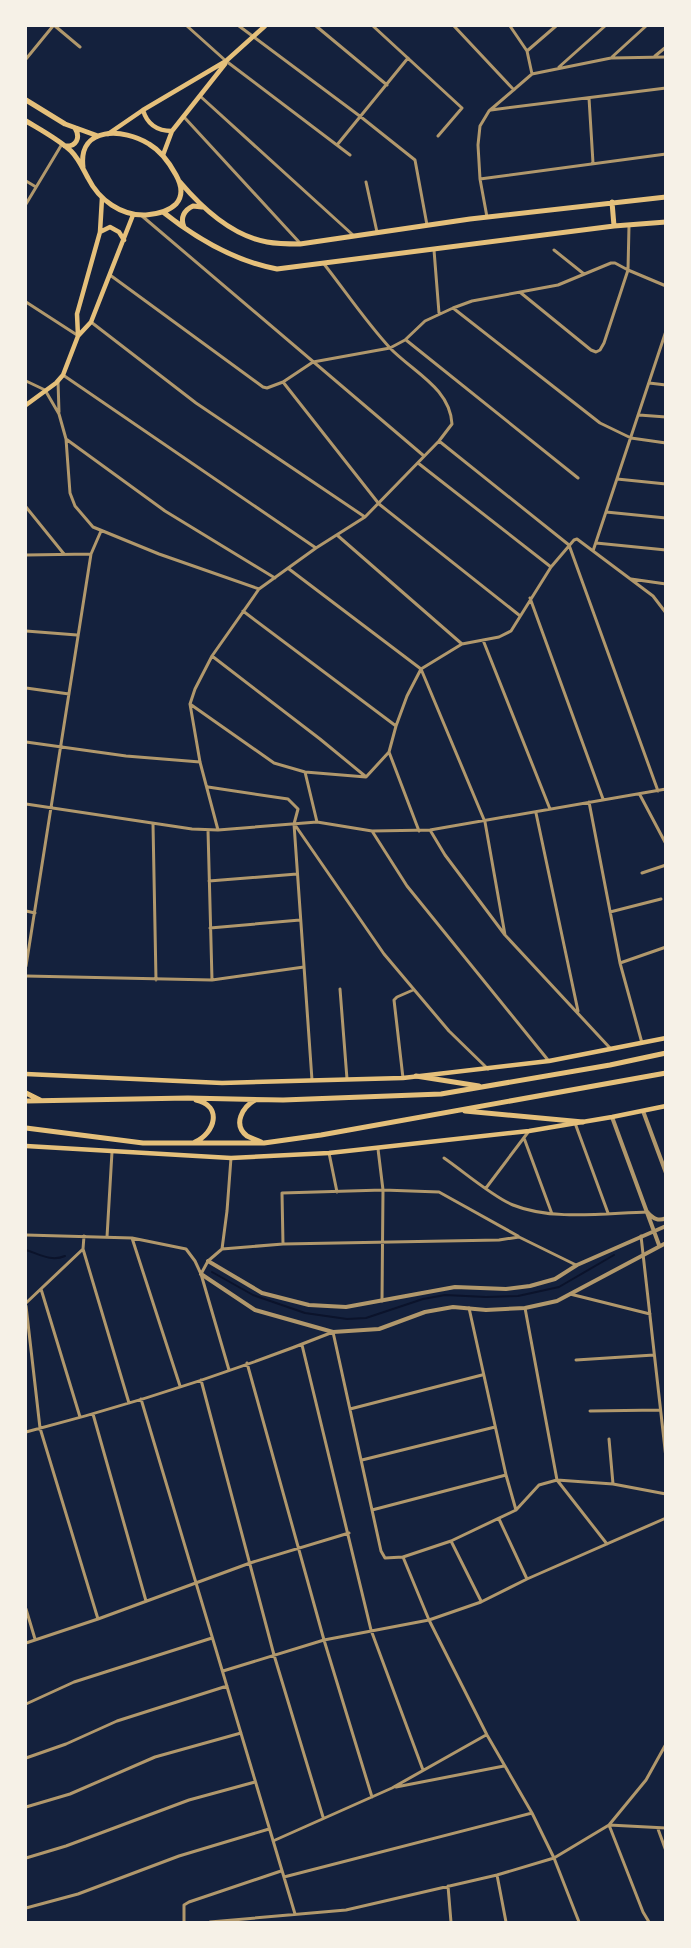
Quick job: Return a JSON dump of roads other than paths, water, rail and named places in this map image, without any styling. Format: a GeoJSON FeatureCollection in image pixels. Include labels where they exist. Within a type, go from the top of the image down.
{"type":"FeatureCollection","features":[{"type":"Feature","properties":{"kind":"main road"},"geometry":{"type":"LineString","coordinates":[[163,155],[172,131],[226,61],[265,26]]}},
{"type":"Feature","properties":{"kind":"main road"},"geometry":{"type":"LineString","coordinates":[[108,134],[143,110],[226,61]]}},
{"type":"Feature","properties":{"kind":"main road"},"geometry":{"type":"LineString","coordinates":[[26,100],[75,128],[98,136]]}},
{"type":"Feature","properties":{"kind":"main road"},"geometry":{"type":"LineString","coordinates":[[143,110],[147,120],[156,128],[172,131]]}},
{"type":"Feature","properties":{"kind":"main road"},"geometry":{"type":"LineString","coordinates":[[26,121],[63,145],[83,167],[88,179],[102,198],[116,208],[133,215],[163,212],[174,206],[181,195],[180,182]]}},
{"type":"Feature","properties":{"kind":"main road"},"geometry":{"type":"LineString","coordinates":[[63,145],[74,145],[77,141],[75,128]]}},
{"type":"Feature","properties":{"kind":"main road"},"geometry":{"type":"LineString","coordinates":[[83,167],[83,150],[87,143],[98,136],[108,134],[135,137],[150,144],[163,155],[180,182],[204,208],[233,228],[266,242],[300,244],[427,225],[666,196]]}},
{"type":"Feature","properties":{"kind":"main road"},"geometry":{"type":"LineString","coordinates":[[78,336],[77,314],[100,232],[102,198]]}},
{"type":"Feature","properties":{"kind":"main road"},"geometry":{"type":"LineString","coordinates":[[612,202],[614,226]]}},
{"type":"Feature","properties":{"kind":"main road"},"geometry":{"type":"LineString","coordinates":[[189,232],[183,223],[185,213],[193,206],[204,208]]}},
{"type":"Feature","properties":{"kind":"main road"},"geometry":{"type":"LineString","coordinates":[[163,212],[189,232],[228,254],[261,266],[277,269],[614,226],[666,222]]}},
{"type":"Feature","properties":{"kind":"main road"},"geometry":{"type":"LineString","coordinates":[[26,405],[63,375],[78,336],[91,322],[133,215]]}},
{"type":"Feature","properties":{"kind":"main road"},"geometry":{"type":"LineString","coordinates":[[100,232],[110,227],[119,232],[123,240]]}},
{"type":"Feature","properties":{"kind":"main road"},"geometry":{"type":"LineString","coordinates":[[26,1074],[222,1083],[403,1077],[549,1061],[666,1038]]}},
{"type":"Feature","properties":{"kind":"main road"},"geometry":{"type":"LineString","coordinates":[[26,1101],[257,1099],[441,1094],[666,1053]]}},
{"type":"Feature","properties":{"kind":"main road"},"geometry":{"type":"LineString","coordinates":[[26,1128],[143,1143],[264,1143],[321,1135],[666,1073]]}},
{"type":"Feature","properties":{"kind":"main road"},"geometry":{"type":"LineString","coordinates":[[416,1076],[483,1087]]}},
{"type":"Feature","properties":{"kind":"main road"},"geometry":{"type":"LineString","coordinates":[[26,1093],[42,1101]]}},
{"type":"Feature","properties":{"kind":"main road"},"geometry":{"type":"LineString","coordinates":[[188,1098],[207,1104],[213,1116],[211,1130],[204,1138],[194,1143]]}},
{"type":"Feature","properties":{"kind":"main road"},"geometry":{"type":"LineString","coordinates":[[257,1099],[247,1105],[240,1114],[241,1128],[247,1136],[264,1143]]}},
{"type":"Feature","properties":{"kind":"main road"},"geometry":{"type":"LineString","coordinates":[[26,1146],[231,1158],[329,1153],[529,1131],[666,1106]]}},
{"type":"Feature","properties":{"kind":"main road"},"geometry":{"type":"LineString","coordinates":[[457,1110],[583,1122]]}},
{"type":"Feature","properties":{"kind":"street"},"geometry":{"type":"LineString","coordinates":[[26,60],[53,26],[80,47]]}},
{"type":"Feature","properties":{"kind":"street"},"geometry":{"type":"LineString","coordinates":[[187,26],[226,61],[350,155]]}},
{"type":"Feature","properties":{"kind":"street"},"geometry":{"type":"LineString","coordinates":[[239,26],[415,160],[427,225]]}},
{"type":"Feature","properties":{"kind":"street"},"geometry":{"type":"LineString","coordinates":[[316,26],[387,85]]}},
{"type":"Feature","properties":{"kind":"street"},"geometry":{"type":"LineString","coordinates":[[373,26],[462,108],[438,136]]}},
{"type":"Feature","properties":{"kind":"street"},"geometry":{"type":"LineString","coordinates":[[454,26],[514,90]]}},
{"type":"Feature","properties":{"kind":"street"},"geometry":{"type":"LineString","coordinates":[[510,26],[527,51],[532,74]]}},
{"type":"Feature","properties":{"kind":"street"},"geometry":{"type":"LineString","coordinates":[[527,51],[556,26]]}},
{"type":"Feature","properties":{"kind":"street"},"geometry":{"type":"LineString","coordinates":[[558,69],[605,26]]}},
{"type":"Feature","properties":{"kind":"street"},"geometry":{"type":"LineString","coordinates":[[611,58],[646,26]]}},
{"type":"Feature","properties":{"kind":"street"},"geometry":{"type":"LineString","coordinates":[[654,57],[666,47]]}},
{"type":"Feature","properties":{"kind":"street"},"geometry":{"type":"LineString","coordinates":[[488,217],[480,179],[479,136],[480,126],[489,111],[532,74],[611,58],[666,57]]}},
{"type":"Feature","properties":{"kind":"street"},"geometry":{"type":"LineString","coordinates":[[337,145],[408,58]]}},
{"type":"Feature","properties":{"kind":"street"},"geometry":{"type":"LineString","coordinates":[[489,111],[666,88]]}},
{"type":"Feature","properties":{"kind":"street"},"geometry":{"type":"LineString","coordinates":[[200,96],[353,235]]}},
{"type":"Feature","properties":{"kind":"street"},"geometry":{"type":"LineString","coordinates":[[589,98],[593,163]]}},
{"type":"Feature","properties":{"kind":"street"},"geometry":{"type":"LineString","coordinates":[[183,116],[300,244]]}},
{"type":"Feature","properties":{"kind":"street"},"geometry":{"type":"LineString","coordinates":[[26,204],[63,145]]}},
{"type":"Feature","properties":{"kind":"street"},"geometry":{"type":"LineString","coordinates":[[480,179],[666,154]]}},
{"type":"Feature","properties":{"kind":"street"},"geometry":{"type":"LineString","coordinates":[[26,181],[36,187]]}},
{"type":"Feature","properties":{"kind":"street"},"geometry":{"type":"LineString","coordinates":[[366,182],[377,232]]}},
{"type":"Feature","properties":{"kind":"street"},"geometry":{"type":"LineString","coordinates":[[141,215],[424,456]]}},
{"type":"Feature","properties":{"kind":"street"},"geometry":{"type":"LineString","coordinates":[[521,293],[591,350],[596,352],[600,350],[628,270],[629,225]]}},
{"type":"Feature","properties":{"kind":"street"},"geometry":{"type":"LineString","coordinates":[[434,250],[439,313]]}},
{"type":"Feature","properties":{"kind":"street"},"geometry":{"type":"LineString","coordinates":[[554,250],[584,274]]}},
{"type":"Feature","properties":{"kind":"street"},"geometry":{"type":"LineString","coordinates":[[110,275],[267,388],[283,382],[313,362],[390,348],[405,340],[425,321],[439,313],[479,300],[558,285],[610,263],[615,263],[666,286]]}},
{"type":"Feature","properties":{"kind":"street"},"geometry":{"type":"LineString","coordinates":[[218,830],[200,762],[190,704],[212,656],[259,589],[316,548],[365,517],[439,441],[452,424],[448,405],[437,389],[390,348],[323,264]]}},
{"type":"Feature","properties":{"kind":"street"},"geometry":{"type":"LineString","coordinates":[[26,302],[78,336]]}},
{"type":"Feature","properties":{"kind":"street"},"geometry":{"type":"LineString","coordinates":[[453,308],[600,423],[631,438],[666,443]]}},
{"type":"Feature","properties":{"kind":"street"},"geometry":{"type":"LineString","coordinates":[[91,322],[196,403],[365,517]]}},
{"type":"Feature","properties":{"kind":"street"},"geometry":{"type":"LineString","coordinates":[[593,551],[666,331]]}},
{"type":"Feature","properties":{"kind":"street"},"geometry":{"type":"LineString","coordinates":[[405,340],[578,478]]}},
{"type":"Feature","properties":{"kind":"street"},"geometry":{"type":"LineString","coordinates":[[660,351],[666,352]]}},
{"type":"Feature","properties":{"kind":"street"},"geometry":{"type":"LineString","coordinates":[[63,375],[316,548]]}},
{"type":"Feature","properties":{"kind":"street"},"geometry":{"type":"LineString","coordinates":[[26,381],[45,390],[59,414]]}},
{"type":"Feature","properties":{"kind":"street"},"geometry":{"type":"LineString","coordinates":[[58,381],[59,414],[66,439],[70,493],[75,506],[85,519],[101,531],[259,589]]}},
{"type":"Feature","properties":{"kind":"street"},"geometry":{"type":"LineString","coordinates":[[283,382],[379,504],[519,615]]}},
{"type":"Feature","properties":{"kind":"street"},"geometry":{"type":"LineString","coordinates":[[650,383],[666,385]]}},
{"type":"Feature","properties":{"kind":"street"},"geometry":{"type":"LineString","coordinates":[[639,415],[666,417]]}},
{"type":"Feature","properties":{"kind":"street"},"geometry":{"type":"LineString","coordinates":[[66,439],[165,511],[274,578]]}},
{"type":"Feature","properties":{"kind":"street"},"geometry":{"type":"LineString","coordinates":[[439,441],[569,545],[658,791]]}},
{"type":"Feature","properties":{"kind":"street"},"geometry":{"type":"LineString","coordinates":[[418,463],[551,567]]}},
{"type":"Feature","properties":{"kind":"street"},"geometry":{"type":"LineString","coordinates":[[617,479],[666,484]]}},
{"type":"Feature","properties":{"kind":"street"},"geometry":{"type":"LineString","coordinates":[[26,507],[64,554]]}},
{"type":"Feature","properties":{"kind":"street"},"geometry":{"type":"LineString","coordinates":[[606,512],[666,518]]}},
{"type":"Feature","properties":{"kind":"street"},"geometry":{"type":"LineString","coordinates":[[26,966],[77,635],[92,554],[101,531]]}},
{"type":"Feature","properties":{"kind":"street"},"geometry":{"type":"LineString","coordinates":[[337,535],[462,644]]}},
{"type":"Feature","properties":{"kind":"street"},"geometry":{"type":"LineString","coordinates":[[366,777],[389,752],[407,696],[421,669],[462,644],[506,635],[511,631],[551,567],[577,539],[653,596],[666,613]]}},
{"type":"Feature","properties":{"kind":"street"},"geometry":{"type":"LineString","coordinates":[[596,543],[666,550]]}},
{"type":"Feature","properties":{"kind":"street"},"geometry":{"type":"LineString","coordinates":[[26,555],[92,554]]}},
{"type":"Feature","properties":{"kind":"street"},"geometry":{"type":"LineString","coordinates":[[289,569],[421,669],[485,822],[505,935]]}},
{"type":"Feature","properties":{"kind":"street"},"geometry":{"type":"LineString","coordinates":[[629,579],[666,584]]}},
{"type":"Feature","properties":{"kind":"street"},"geometry":{"type":"LineString","coordinates":[[531,598],[603,799]]}},
{"type":"Feature","properties":{"kind":"street"},"geometry":{"type":"LineString","coordinates":[[243,611],[396,726]]}},
{"type":"Feature","properties":{"kind":"street"},"geometry":{"type":"LineString","coordinates":[[26,631],[77,635]]}},
{"type":"Feature","properties":{"kind":"street"},"geometry":{"type":"LineString","coordinates":[[483,640],[550,809]]}},
{"type":"Feature","properties":{"kind":"street"},"geometry":{"type":"LineString","coordinates":[[212,656],[366,777]]}},
{"type":"Feature","properties":{"kind":"street"},"geometry":{"type":"LineString","coordinates":[[26,688],[69,694]]}},
{"type":"Feature","properties":{"kind":"street"},"geometry":{"type":"LineString","coordinates":[[190,704],[274,763],[305,772],[366,777]]}},
{"type":"Feature","properties":{"kind":"street"},"geometry":{"type":"LineString","coordinates":[[26,742],[126,756],[200,762]]}},
{"type":"Feature","properties":{"kind":"street"},"geometry":{"type":"LineString","coordinates":[[389,752],[419,831]]}},
{"type":"Feature","properties":{"kind":"street"},"geometry":{"type":"LineString","coordinates":[[305,772],[317,822]]}},
{"type":"Feature","properties":{"kind":"street"},"geometry":{"type":"LineString","coordinates":[[208,787],[288,799],[298,809],[294,824],[312,1080]]}},
{"type":"Feature","properties":{"kind":"street"},"geometry":{"type":"LineString","coordinates":[[26,804],[153,824],[208,830],[317,822],[372,831],[419,831],[485,822],[666,789]]}},
{"type":"Feature","properties":{"kind":"street"},"geometry":{"type":"LineString","coordinates":[[640,795],[666,844]]}},
{"type":"Feature","properties":{"kind":"street"},"geometry":{"type":"LineString","coordinates":[[589,802],[620,963],[642,1043]]}},
{"type":"Feature","properties":{"kind":"street"},"geometry":{"type":"LineString","coordinates":[[536,813],[578,1012]]}},
{"type":"Feature","properties":{"kind":"street"},"geometry":{"type":"LineString","coordinates":[[153,824],[156,980]]}},
{"type":"Feature","properties":{"kind":"street"},"geometry":{"type":"LineString","coordinates":[[294,824],[362,923],[413,990],[449,1031],[488,1069]]}},
{"type":"Feature","properties":{"kind":"street"},"geometry":{"type":"LineString","coordinates":[[208,830],[212,980]]}},
{"type":"Feature","properties":{"kind":"street"},"geometry":{"type":"LineString","coordinates":[[430,830],[445,855],[505,935],[611,1050]]}},
{"type":"Feature","properties":{"kind":"street"},"geometry":{"type":"LineString","coordinates":[[372,831],[407,886],[549,1061]]}},
{"type":"Feature","properties":{"kind":"street"},"geometry":{"type":"LineString","coordinates":[[642,873],[666,864]]}},
{"type":"Feature","properties":{"kind":"street"},"geometry":{"type":"LineString","coordinates":[[209,881],[297,874]]}},
{"type":"Feature","properties":{"kind":"street"},"geometry":{"type":"LineString","coordinates":[[610,912],[661,899]]}},
{"type":"Feature","properties":{"kind":"street"},"geometry":{"type":"LineString","coordinates":[[26,911],[35,913]]}},
{"type":"Feature","properties":{"kind":"street"},"geometry":{"type":"LineString","coordinates":[[210,928],[300,920]]}},
{"type":"Feature","properties":{"kind":"street"},"geometry":{"type":"LineString","coordinates":[[620,963],[666,947]]}},
{"type":"Feature","properties":{"kind":"street"},"geometry":{"type":"LineString","coordinates":[[26,976],[212,980],[304,967]]}},
{"type":"Feature","properties":{"kind":"street"},"geometry":{"type":"LineString","coordinates":[[340,989],[347,1079]]}},
{"type":"Feature","properties":{"kind":"street"},"geometry":{"type":"LineString","coordinates":[[403,1077],[394,1000],[413,990]]}},
{"type":"Feature","properties":{"kind":"street"},"geometry":{"type":"LineString","coordinates":[[643,1111],[666,1173]]}},
{"type":"Feature","properties":{"kind":"street"},"geometry":{"type":"LineString","coordinates":[[612,1117],[659,1245]]}},
{"type":"Feature","properties":{"kind":"street"},"geometry":{"type":"LineString","coordinates":[[575,1123],[608,1213]]}},
{"type":"Feature","properties":{"kind":"street"},"geometry":{"type":"LineString","coordinates":[[486,1188],[529,1131]]}},
{"type":"Feature","properties":{"kind":"street"},"geometry":{"type":"LineString","coordinates":[[524,1138],[552,1214]]}},
{"type":"Feature","properties":{"kind":"street"},"geometry":{"type":"LineString","coordinates":[[378,1149],[383,1190],[382,1301]]}},
{"type":"Feature","properties":{"kind":"street"},"geometry":{"type":"LineString","coordinates":[[107,1237],[112,1152]]}},
{"type":"Feature","properties":{"kind":"street"},"geometry":{"type":"LineString","coordinates":[[329,1153],[337,1192]]}},
{"type":"Feature","properties":{"kind":"street"},"geometry":{"type":"LineString","coordinates":[[222,1249],[231,1158]]}},
{"type":"Feature","properties":{"kind":"street"},"geometry":{"type":"LineString","coordinates":[[444,1158],[512,1205],[552,1214],[648,1212]]}},
{"type":"Feature","properties":{"kind":"street"},"geometry":{"type":"LineString","coordinates":[[283,1244],[282,1193],[383,1190],[439,1192],[519,1237],[577,1265]]}},
{"type":"Feature","properties":{"kind":"street"},"geometry":{"type":"LineString","coordinates":[[648,1212],[654,1219],[666,1218]]}},
{"type":"Feature","properties":{"kind":"street"},"geometry":{"type":"LineString","coordinates":[[208,1261],[262,1293],[309,1305],[346,1307],[455,1287],[507,1289],[530,1286],[555,1279],[577,1265],[666,1226]]}},
{"type":"Feature","properties":{"kind":"street"},"geometry":{"type":"LineString","coordinates":[[26,1235],[132,1238],[186,1249],[201,1274],[229,1370]]}},
{"type":"Feature","properties":{"kind":"street"},"geometry":{"type":"LineString","coordinates":[[641,1235],[666,1458]]}},
{"type":"Feature","properties":{"kind":"street"},"geometry":{"type":"LineString","coordinates":[[84,1236],[83,1249],[129,1403]]}},
{"type":"Feature","properties":{"kind":"street"},"geometry":{"type":"LineString","coordinates":[[201,1274],[208,1261],[222,1249],[283,1244],[499,1240],[519,1237]]}},
{"type":"Feature","properties":{"kind":"street"},"geometry":{"type":"LineString","coordinates":[[132,1238],[180,1386]]}},
{"type":"Feature","properties":{"kind":"street"},"geometry":{"type":"LineString","coordinates":[[26,1432],[93,1414],[201,1380],[333,1332],[379,1329],[425,1312],[453,1307],[486,1310],[525,1308],[557,1301],[666,1243]]}},
{"type":"Feature","properties":{"kind":"street"},"geometry":{"type":"LineString","coordinates":[[83,1249],[26,1305],[40,1428],[98,1619]]}},
{"type":"Feature","properties":{"kind":"street"},"geometry":{"type":"LineString","coordinates":[[201,1274],[255,1310],[333,1332]]}},
{"type":"Feature","properties":{"kind":"street"},"geometry":{"type":"LineString","coordinates":[[41,1289],[80,1417]]}},
{"type":"Feature","properties":{"kind":"street"},"geometry":{"type":"LineString","coordinates":[[570,1294],[650,1314]]}},
{"type":"Feature","properties":{"kind":"street"},"geometry":{"type":"LineString","coordinates":[[469,1308],[506,1475],[516,1510]]}},
{"type":"Feature","properties":{"kind":"street"},"geometry":{"type":"LineString","coordinates":[[525,1308],[557,1479],[607,1544]]}},
{"type":"Feature","properties":{"kind":"street"},"geometry":{"type":"LineString","coordinates":[[333,1332],[381,1551],[385,1558],[403,1557],[451,1541],[500,1519],[516,1510],[539,1485],[557,1479],[613,1484],[666,1494]]}},
{"type":"Feature","properties":{"kind":"street"},"geometry":{"type":"LineString","coordinates":[[302,1345],[371,1630],[423,1770]]}},
{"type":"Feature","properties":{"kind":"street"},"geometry":{"type":"LineString","coordinates":[[576,1360],[654,1355]]}},
{"type":"Feature","properties":{"kind":"street"},"geometry":{"type":"LineString","coordinates":[[248,1363],[297,1547],[372,1797]]}},
{"type":"Feature","properties":{"kind":"street"},"geometry":{"type":"LineString","coordinates":[[350,1409],[483,1375]]}},
{"type":"Feature","properties":{"kind":"street"},"geometry":{"type":"LineString","coordinates":[[201,1380],[274,1655],[323,1817]]}},
{"type":"Feature","properties":{"kind":"street"},"geometry":{"type":"LineString","coordinates":[[141,1399],[295,1914]]}},
{"type":"Feature","properties":{"kind":"street"},"geometry":{"type":"LineString","coordinates":[[590,1411],[660,1410]]}},
{"type":"Feature","properties":{"kind":"street"},"geometry":{"type":"LineString","coordinates":[[93,1414],[147,1601]]}},
{"type":"Feature","properties":{"kind":"street"},"geometry":{"type":"LineString","coordinates":[[362,1460],[495,1427]]}},
{"type":"Feature","properties":{"kind":"street"},"geometry":{"type":"LineString","coordinates":[[609,1439],[613,1484]]}},
{"type":"Feature","properties":{"kind":"street"},"geometry":{"type":"LineString","coordinates":[[372,1510],[506,1475]]}},
{"type":"Feature","properties":{"kind":"street"},"geometry":{"type":"LineString","coordinates":[[223,1671],[324,1640],[429,1620],[481,1602],[666,1518]]}},
{"type":"Feature","properties":{"kind":"street"},"geometry":{"type":"LineString","coordinates":[[500,1519],[527,1580]]}},
{"type":"Feature","properties":{"kind":"street"},"geometry":{"type":"LineString","coordinates":[[26,1642],[98,1619],[297,1547],[349,1533]]}},
{"type":"Feature","properties":{"kind":"street"},"geometry":{"type":"LineString","coordinates":[[451,1541],[481,1602]]}},
{"type":"Feature","properties":{"kind":"street"},"geometry":{"type":"LineString","coordinates":[[403,1557],[429,1620],[487,1735],[532,1813],[554,1858],[579,1923]]}},
{"type":"Feature","properties":{"kind":"street"},"geometry":{"type":"LineString","coordinates":[[26,1609],[35,1639]]}},
{"type":"Feature","properties":{"kind":"street"},"geometry":{"type":"LineString","coordinates":[[26,1704],[74,1682],[212,1638]]}},
{"type":"Feature","properties":{"kind":"street"},"geometry":{"type":"LineString","coordinates":[[26,1758],[66,1744],[117,1720],[227,1686]]}},
{"type":"Feature","properties":{"kind":"street"},"geometry":{"type":"LineString","coordinates":[[26,1807],[70,1794],[155,1757],[241,1733]]}},
{"type":"Feature","properties":{"kind":"street"},"geometry":{"type":"LineString","coordinates":[[273,1841],[392,1788],[487,1735]]}},
{"type":"Feature","properties":{"kind":"street"},"geometry":{"type":"LineString","coordinates":[[210,1923],[346,1910],[497,1875],[554,1858],[609,1825],[646,1780],[666,1744]]}},
{"type":"Feature","properties":{"kind":"street"},"geometry":{"type":"LineString","coordinates":[[392,1788],[504,1766]]}},
{"type":"Feature","properties":{"kind":"street"},"geometry":{"type":"LineString","coordinates":[[26,1858],[66,1846],[189,1800],[255,1782]]}},
{"type":"Feature","properties":{"kind":"street"},"geometry":{"type":"LineString","coordinates":[[284,1877],[532,1813]]}},
{"type":"Feature","properties":{"kind":"street"},"geometry":{"type":"LineString","coordinates":[[609,1825],[666,1828]]}},
{"type":"Feature","properties":{"kind":"street"},"geometry":{"type":"LineString","coordinates":[[609,1825],[649,1923]]}},
{"type":"Feature","properties":{"kind":"street"},"geometry":{"type":"LineString","coordinates":[[26,1908],[78,1894],[179,1856],[269,1829]]}},
{"type":"Feature","properties":{"kind":"street"},"geometry":{"type":"LineString","coordinates":[[658,1829],[666,1851]]}},
{"type":"Feature","properties":{"kind":"street"},"geometry":{"type":"LineString","coordinates":[[183,1923],[184,1905],[189,1902],[282,1870]]}},
{"type":"Feature","properties":{"kind":"street"},"geometry":{"type":"LineString","coordinates":[[497,1875],[506,1923]]}},
{"type":"Feature","properties":{"kind":"street"},"geometry":{"type":"LineString","coordinates":[[448,1886],[451,1923]]}},
{"type":"Feature","properties":{"kind":"waterway"},"geometry":{"type":"LineString","coordinates":[[26,1250],[50,1258],[65,1256]]}},
{"type":"Feature","properties":{"kind":"waterway"},"geometry":{"type":"LineString","coordinates":[[212,1272],[253,1295],[305,1313],[347,1319],[366,1318],[423,1299],[445,1295],[518,1296],[559,1287],[614,1255]]}}]}
